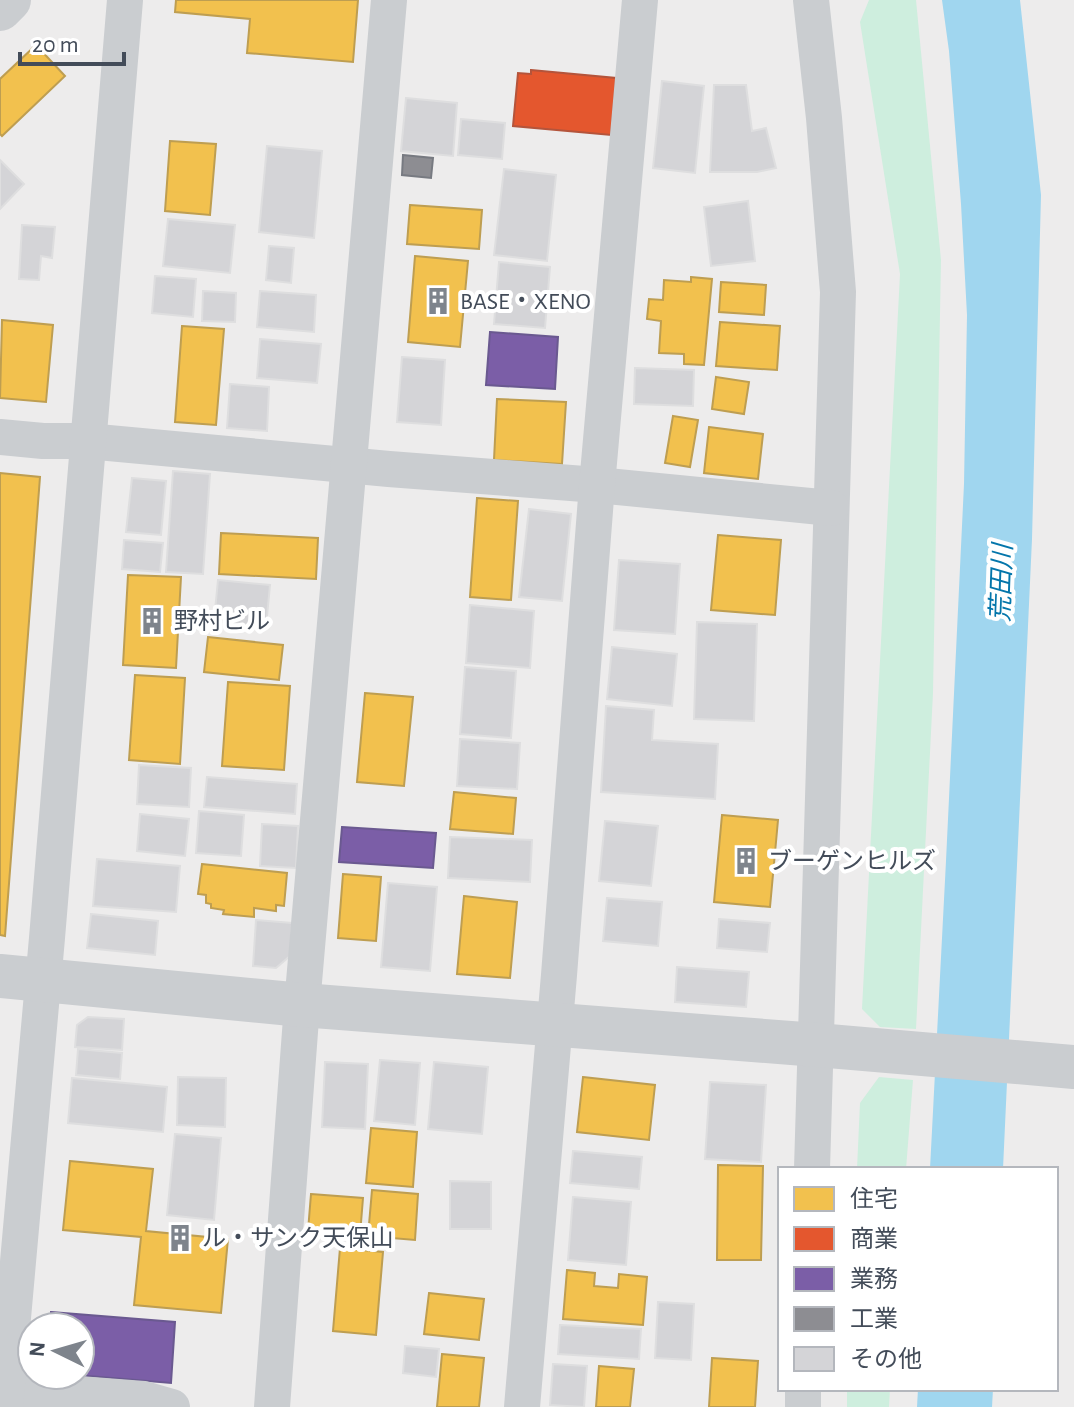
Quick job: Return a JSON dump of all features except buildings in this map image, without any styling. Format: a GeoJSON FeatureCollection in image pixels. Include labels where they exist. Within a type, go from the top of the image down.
{"type":"FeatureCollection","features":[{"type":"Feature","properties":{"kind":"street"},"geometry":{"type":"LineString","coordinates":[[0,9],[9,0]]}},
{"type":"Feature","properties":{"kind":"street"},"geometry":{"type":"LineString","coordinates":[[125,0],[43,980],[11,1197],[4,1395],[144,1399],[172,1407]]}},
{"type":"Feature","properties":{"kind":"street"},"geometry":{"type":"LineString","coordinates":[[272,1407],[302,1005],[389,0]]}},
{"type":"Feature","properties":{"kind":"street"},"geometry":{"type":"LineString","coordinates":[[522,1407],[640,0]]}},
{"type":"Feature","properties":{"kind":"street"},"geometry":{"type":"LineString","coordinates":[[811,0],[838,292],[812,1167]]}},
{"type":"Feature","properties":{"kind":"street"},"geometry":{"type":"LineString","coordinates":[[0,437],[87,441],[831,508]]}},
{"type":"Feature","properties":{"kind":"street"},"geometry":{"type":"LineString","coordinates":[[0,976],[302,1005],[1074,1067]]}},
{"type":"Feature","properties":{"kind":"green space"},"geometry":{"type":"Polygon","coordinates":[[[869,0],[916,0],[941,260],[933,693],[916,1029],[880,1027],[862,1009],[900,274],[860,22],[869,0]]]}},
{"type":"Feature","properties":{"kind":"green space"},"geometry":{"type":"Polygon","coordinates":[[[879,1077],[913,1080],[906,1167],[857,1167],[860,1103],[879,1077]]]}},
{"type":"Feature","properties":{"kind":"green space"},"geometry":{"type":"Polygon","coordinates":[[[847,1391],[890,1391],[889,1407],[847,1407],[847,1391]]]}},
{"type":"Feature","properties":{"kind":"water","name":"荒田川"},"geometry":{"type":"Polygon","coordinates":[[[942,0],[1020,0],[1041,195],[1032,539],[1003,1167],[930,1167],[964,484],[967,315],[949,51],[942,0]]]}},
{"type":"Feature","properties":{"kind":"water"},"geometry":{"type":"Polygon","coordinates":[[[918,1391],[993,1391],[992,1407],[917,1407],[918,1391]]]}},
{"type":"Feature","properties":{"kind":"place","name":"BASE・XENO"},"geometry":{"type":"Point","coordinates":[438,301]}},
{"type":"Feature","properties":{"kind":"place","name":"野村ビル"},"geometry":{"type":"Point","coordinates":[152,621]}},
{"type":"Feature","properties":{"kind":"place","name":"ブーゲンヒルズ"},"geometry":{"type":"Point","coordinates":[746,861]}},
{"type":"Feature","properties":{"kind":"place","name":"ル・サンク天保山"},"geometry":{"type":"Point","coordinates":[180,1238]}}]}
